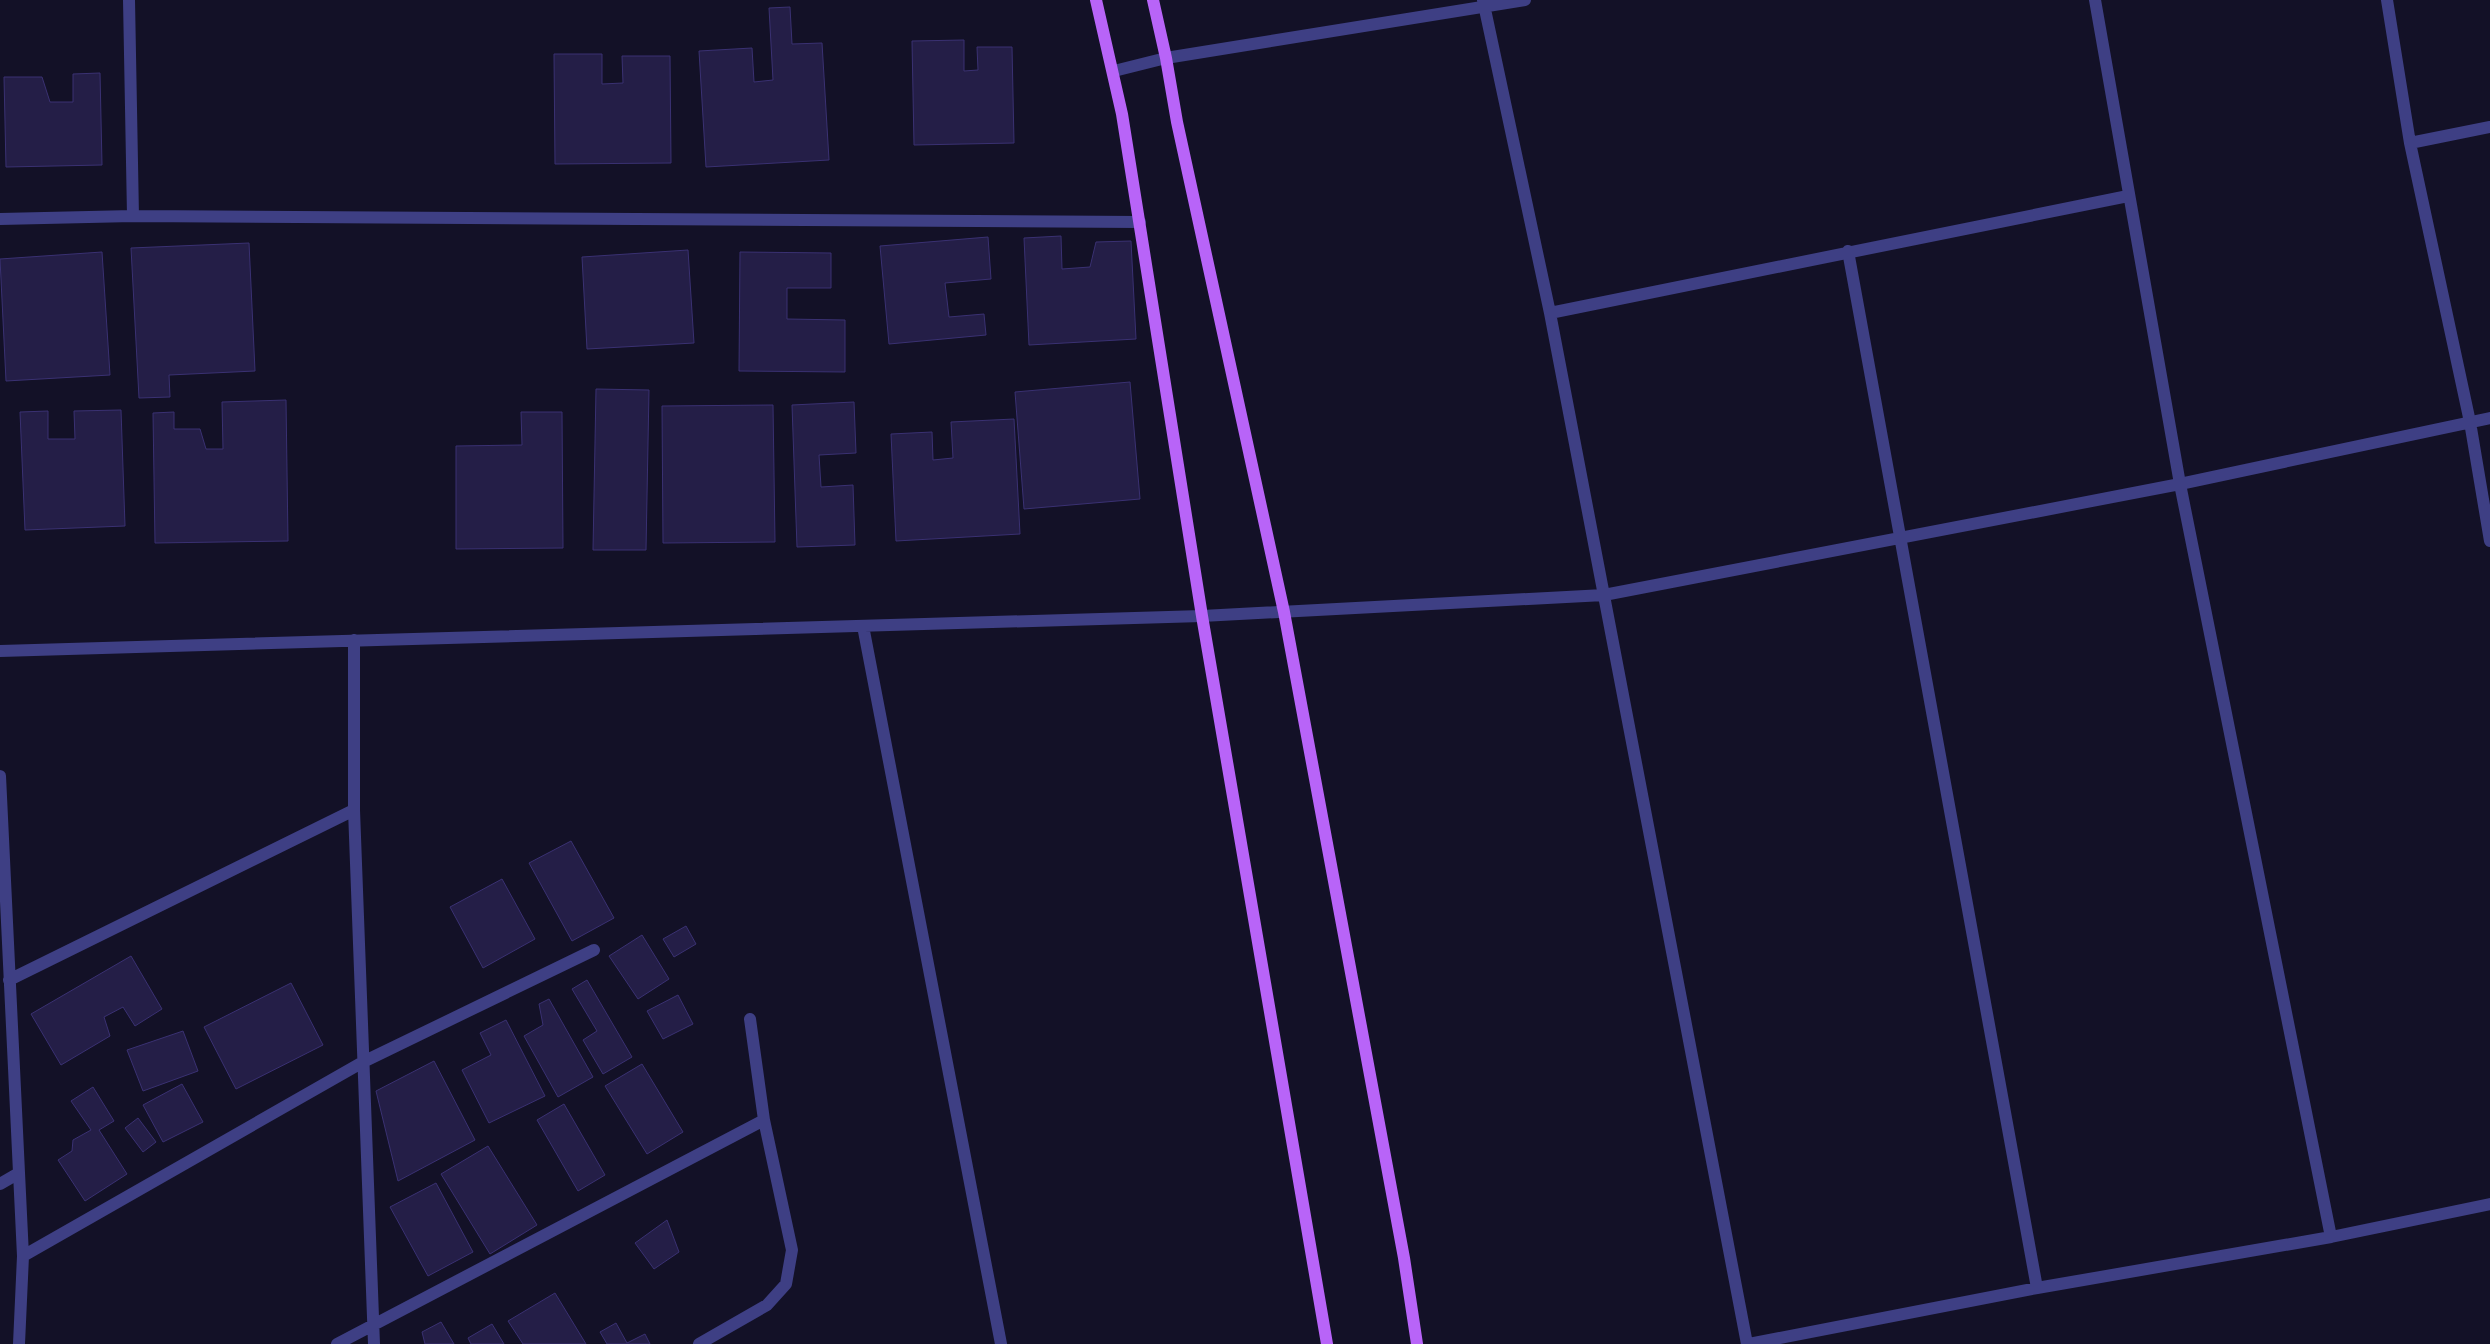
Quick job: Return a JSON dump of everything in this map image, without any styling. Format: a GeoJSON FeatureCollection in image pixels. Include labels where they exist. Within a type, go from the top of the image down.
{"type":"FeatureCollection","features":[{"type":"Feature","properties":{"kind":"main road"},"geometry":{"type":"LineString","coordinates":[[1096,0],[1114,71],[1140,222],[1202,616],[1328,1344]]}},
{"type":"Feature","properties":{"kind":"main road"},"geometry":{"type":"LineString","coordinates":[[1153,0],[1166,58],[1179,132],[1284,612],[1404,1258],[1416,1344]]}},
{"type":"Feature","properties":{"kind":"street"},"geometry":{"type":"LineString","coordinates":[[129,0],[133,216]]}},
{"type":"Feature","properties":{"kind":"street"},"geometry":{"type":"LineString","coordinates":[[1114,71],[1166,58],[1484,4],[1525,0]]}},
{"type":"Feature","properties":{"kind":"street"},"geometry":{"type":"LineString","coordinates":[[2095,0],[2180,484],[2331,1237]]}},
{"type":"Feature","properties":{"kind":"street"},"geometry":{"type":"LineString","coordinates":[[2387,0],[2410,143],[2470,422],[2490,541]]}},
{"type":"Feature","properties":{"kind":"street"},"geometry":{"type":"LineString","coordinates":[[1484,4],[1550,312],[1748,1344],[2037,1288],[2331,1237],[2490,1204]]}},
{"type":"Feature","properties":{"kind":"street"},"geometry":{"type":"LineString","coordinates":[[2410,143],[2490,127]]}},
{"type":"Feature","properties":{"kind":"street"},"geometry":{"type":"LineString","coordinates":[[1550,312],[2128,196]]}},
{"type":"Feature","properties":{"kind":"street"},"geometry":{"type":"LineString","coordinates":[[0,219],[133,216],[1140,222]]}},
{"type":"Feature","properties":{"kind":"street"},"geometry":{"type":"LineString","coordinates":[[1848,251],[2037,1288]]}},
{"type":"Feature","properties":{"kind":"street"},"geometry":{"type":"LineString","coordinates":[[0,651],[1202,616],[1604,595],[2180,484],[2490,418]]}},
{"type":"Feature","properties":{"kind":"street"},"geometry":{"type":"LineString","coordinates":[[863,626],[1001,1344]]}},
{"type":"Feature","properties":{"kind":"street"},"geometry":{"type":"LineString","coordinates":[[354,640],[354,810],[374,1344]]}},
{"type":"Feature","properties":{"kind":"street"},"geometry":{"type":"LineString","coordinates":[[0,776],[3,899],[10,980],[23,1256],[19,1344]]}},
{"type":"Feature","properties":{"kind":"street"},"geometry":{"type":"LineString","coordinates":[[10,980],[354,810]]}},
{"type":"Feature","properties":{"kind":"street"},"geometry":{"type":"LineString","coordinates":[[23,1256],[363,1062],[594,950]]}},
{"type":"Feature","properties":{"kind":"street"},"geometry":{"type":"LineString","coordinates":[[699,1344],[767,1305],[786,1284],[792,1250],[764,1120],[750,1018]]}},
{"type":"Feature","properties":{"kind":"street"},"geometry":{"type":"LineString","coordinates":[[337,1344],[764,1120]]}},
{"type":"Feature","properties":{"kind":"street"},"geometry":{"type":"LineString","coordinates":[[0,1184],[19,1173]]}},
{"type":"Feature","properties":{"kind":"building"},"geometry":{"type":"Polygon","coordinates":[[[790,7],[792,44],[822,43],[829,160],[706,167],[699,51],[752,48],[754,82],[773,80],[769,8],[790,7]]]}},
{"type":"Feature","properties":{"kind":"building"},"geometry":{"type":"Polygon","coordinates":[[[964,40],[964,71],[978,70],[977,47],[1012,47],[1014,143],[914,145],[912,41],[964,40]]]}},
{"type":"Feature","properties":{"kind":"building"},"geometry":{"type":"Polygon","coordinates":[[[554,54],[602,54],[602,84],[623,83],[622,56],[670,56],[671,163],[555,164],[554,54]]]}},
{"type":"Feature","properties":{"kind":"building"},"geometry":{"type":"Polygon","coordinates":[[[100,73],[102,165],[6,167],[4,77],[42,77],[50,102],[73,102],[73,74],[100,73]]]}},
{"type":"Feature","properties":{"kind":"building"},"geometry":{"type":"Polygon","coordinates":[[[1061,236],[1062,269],[1090,267],[1096,242],[1131,241],[1136,339],[1029,345],[1024,238],[1061,236]]]}},
{"type":"Feature","properties":{"kind":"building"},"geometry":{"type":"Polygon","coordinates":[[[988,237],[991,279],[945,283],[949,317],[984,314],[986,335],[889,344],[880,246],[988,237]]]}},
{"type":"Feature","properties":{"kind":"building"},"geometry":{"type":"Polygon","coordinates":[[[249,243],[255,371],[169,375],[170,397],[139,398],[131,248],[249,243]]]}},
{"type":"Feature","properties":{"kind":"building"},"geometry":{"type":"Polygon","coordinates":[[[688,250],[694,343],[587,349],[582,257],[688,250]]]}},
{"type":"Feature","properties":{"kind":"building"},"geometry":{"type":"Polygon","coordinates":[[[102,252],[110,375],[6,381],[0,259],[102,252]]]}},
{"type":"Feature","properties":{"kind":"building"},"geometry":{"type":"Polygon","coordinates":[[[740,252],[831,253],[831,288],[787,288],[787,319],[845,320],[845,372],[739,371],[740,252]]]}},
{"type":"Feature","properties":{"kind":"building"},"geometry":{"type":"Polygon","coordinates":[[[1130,382],[1140,499],[1024,509],[1015,392],[1130,382]]]}},
{"type":"Feature","properties":{"kind":"building"},"geometry":{"type":"Polygon","coordinates":[[[596,389],[649,390],[646,550],[593,550],[596,389]]]}},
{"type":"Feature","properties":{"kind":"building"},"geometry":{"type":"Polygon","coordinates":[[[286,400],[288,541],[155,543],[153,413],[174,412],[174,429],[200,429],[206,449],[223,449],[222,402],[286,400]]]}},
{"type":"Feature","properties":{"kind":"building"},"geometry":{"type":"Polygon","coordinates":[[[854,402],[856,453],[819,455],[821,487],[853,485],[855,545],[797,547],[792,405],[854,402]]]}},
{"type":"Feature","properties":{"kind":"building"},"geometry":{"type":"Polygon","coordinates":[[[773,405],[775,542],[663,543],[662,406],[773,405]]]}},
{"type":"Feature","properties":{"kind":"building"},"geometry":{"type":"Polygon","coordinates":[[[121,410],[125,526],[25,530],[20,412],[48,411],[48,439],[75,439],[74,411],[121,410]]]}},
{"type":"Feature","properties":{"kind":"building"},"geometry":{"type":"Polygon","coordinates":[[[521,412],[562,412],[563,548],[456,549],[456,446],[522,445],[521,412]]]}},
{"type":"Feature","properties":{"kind":"building"},"geometry":{"type":"Polygon","coordinates":[[[1014,419],[1020,534],[896,541],[891,434],[932,432],[933,460],[953,458],[951,422],[1014,419]]]}},
{"type":"Feature","properties":{"kind":"building"},"geometry":{"type":"Polygon","coordinates":[[[571,841],[614,918],[572,941],[529,863],[571,841]]]}},
{"type":"Feature","properties":{"kind":"building"},"geometry":{"type":"Polygon","coordinates":[[[502,879],[535,939],[483,968],[450,907],[502,879]]]}},
{"type":"Feature","properties":{"kind":"building"},"geometry":{"type":"Polygon","coordinates":[[[686,926],[696,944],[674,957],[663,939],[686,926]]]}},
{"type":"Feature","properties":{"kind":"building"},"geometry":{"type":"Polygon","coordinates":[[[642,935],[669,979],[638,999],[609,956],[642,935]]]}},
{"type":"Feature","properties":{"kind":"building"},"geometry":{"type":"Polygon","coordinates":[[[131,956],[162,1009],[135,1026],[123,1007],[104,1017],[110,1036],[61,1065],[31,1014],[131,956]]]}},
{"type":"Feature","properties":{"kind":"building"},"geometry":{"type":"Polygon","coordinates":[[[587,980],[632,1057],[603,1074],[583,1040],[597,1031],[572,989],[587,980]]]}},
{"type":"Feature","properties":{"kind":"building"},"geometry":{"type":"Polygon","coordinates":[[[291,983],[323,1045],[236,1089],[204,1027],[291,983]]]}},
{"type":"Feature","properties":{"kind":"building"},"geometry":{"type":"Polygon","coordinates":[[[678,995],[693,1024],[663,1039],[647,1011],[678,995]]]}},
{"type":"Feature","properties":{"kind":"building"},"geometry":{"type":"Polygon","coordinates":[[[549,999],[593,1077],[558,1097],[524,1036],[543,1025],[539,1004],[549,999]]]}},
{"type":"Feature","properties":{"kind":"building"},"geometry":{"type":"Polygon","coordinates":[[[506,1020],[545,1096],[489,1123],[462,1070],[491,1055],[480,1033],[506,1020]]]}},
{"type":"Feature","properties":{"kind":"building"},"geometry":{"type":"Polygon","coordinates":[[[183,1031],[198,1071],[143,1091],[127,1050],[183,1031]]]}},
{"type":"Feature","properties":{"kind":"building"},"geometry":{"type":"Polygon","coordinates":[[[434,1061],[475,1140],[398,1181],[376,1091],[434,1061]]]}},
{"type":"Feature","properties":{"kind":"building"},"geometry":{"type":"Polygon","coordinates":[[[642,1064],[683,1132],[647,1154],[605,1086],[642,1064]]]}},
{"type":"Feature","properties":{"kind":"building"},"geometry":{"type":"Polygon","coordinates":[[[182,1084],[203,1122],[163,1142],[143,1105],[182,1084]]]}},
{"type":"Feature","properties":{"kind":"building"},"geometry":{"type":"Polygon","coordinates":[[[93,1087],[114,1121],[99,1130],[127,1174],[85,1201],[58,1160],[72,1151],[73,1140],[91,1130],[71,1101],[93,1087]]]}},
{"type":"Feature","properties":{"kind":"building"},"geometry":{"type":"Polygon","coordinates":[[[564,1104],[605,1175],[578,1191],[537,1120],[564,1104]]]}},
{"type":"Feature","properties":{"kind":"building"},"geometry":{"type":"Polygon","coordinates":[[[138,1118],[156,1142],[143,1152],[125,1128],[138,1118]]]}},
{"type":"Feature","properties":{"kind":"building"},"geometry":{"type":"Polygon","coordinates":[[[488,1146],[537,1225],[490,1254],[441,1174],[488,1146]]]}},
{"type":"Feature","properties":{"kind":"building"},"geometry":{"type":"Polygon","coordinates":[[[436,1183],[473,1252],[428,1276],[390,1207],[436,1183]]]}},
{"type":"Feature","properties":{"kind":"building"},"geometry":{"type":"Polygon","coordinates":[[[667,1220],[679,1252],[654,1269],[635,1243],[667,1220]]]}},
{"type":"Feature","properties":{"kind":"building"},"geometry":{"type":"Polygon","coordinates":[[[555,1293],[586,1344],[523,1344],[508,1321],[555,1293]]]}},
{"type":"Feature","properties":{"kind":"building"},"geometry":{"type":"Polygon","coordinates":[[[441,1322],[454,1344],[425,1344],[422,1332],[441,1322]]]}},
{"type":"Feature","properties":{"kind":"building"},"geometry":{"type":"Polygon","coordinates":[[[616,1323],[627,1343],[645,1334],[650,1344],[607,1344],[600,1332],[616,1323]]]}},
{"type":"Feature","properties":{"kind":"building"},"geometry":{"type":"Polygon","coordinates":[[[492,1324],[504,1344],[471,1344],[468,1338],[492,1324]]]}}]}
